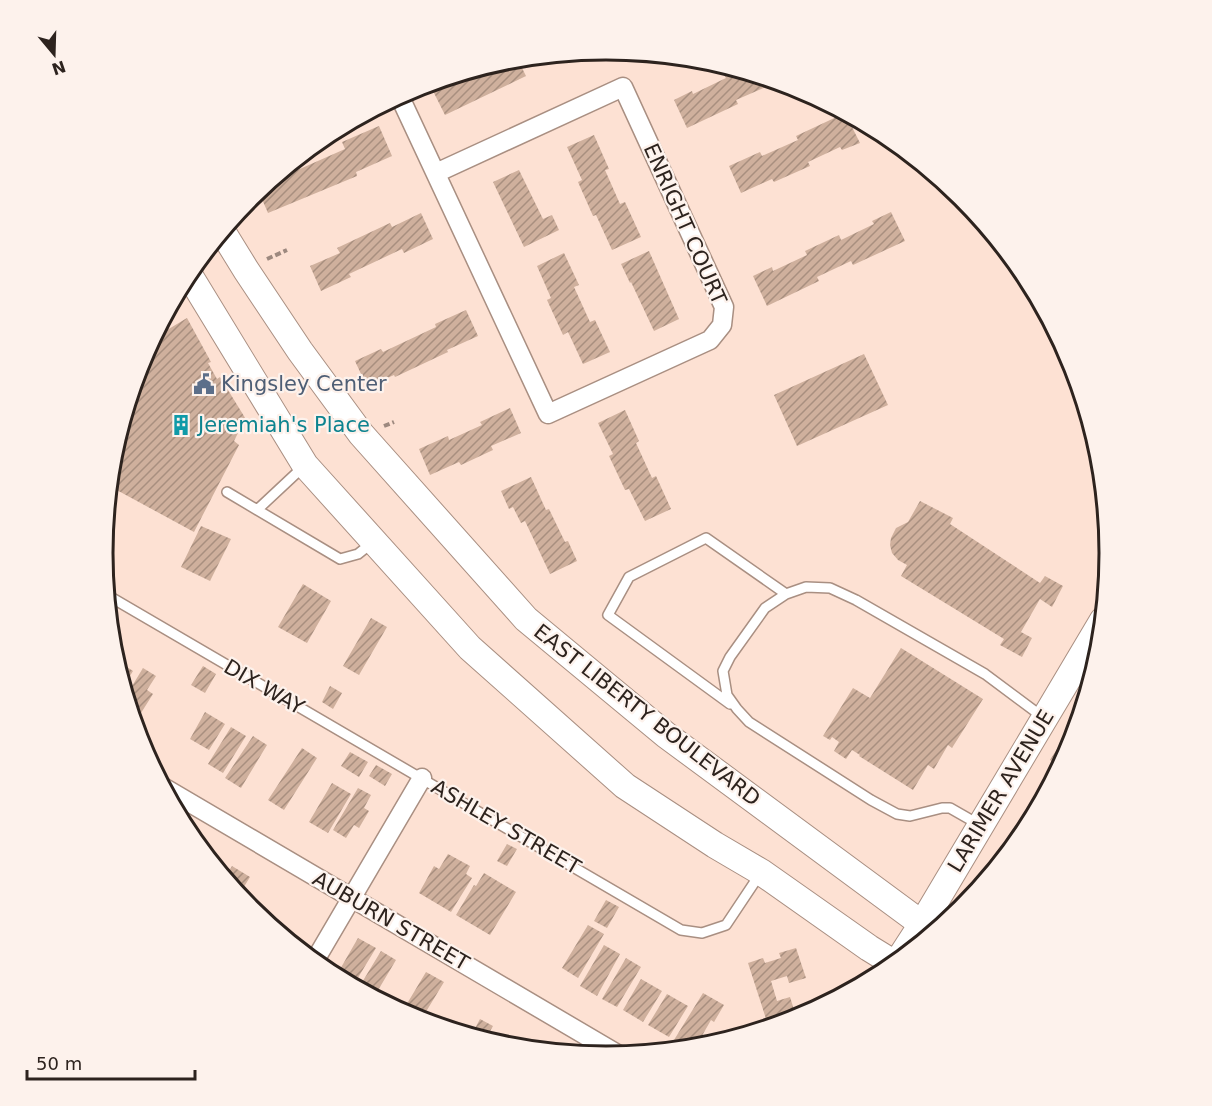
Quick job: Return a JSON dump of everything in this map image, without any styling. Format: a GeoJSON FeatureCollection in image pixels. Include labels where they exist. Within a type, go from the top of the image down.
{"type":"FeatureCollection","features":[{"type":"Feature","properties":{"kind":"main road","name":"EAST LIBERTY BOULEVARD"},"geometry":{"type":"LineString","coordinates":[[227,238],[300,351],[361,434],[526,620],[666,735],[927,927]]}},
{"type":"Feature","properties":{"kind":"main road"},"geometry":{"type":"LineString","coordinates":[[194,283],[305,465],[470,648],[625,786],[761,872],[869,948],[888,957]]}},
{"type":"Feature","properties":{"kind":"main road","name":"LARIMER AVENUE"},"geometry":{"type":"LineString","coordinates":[[929,925],[980,826],[1044,718],[1088,657]]}},
{"type":"Feature","properties":{"kind":"street","name":"ENRIGHT COURT"},"geometry":{"type":"LineString","coordinates":[[403,104],[548,414],[710,340],[722,324],[724,307],[623,87],[436,173]]}},
{"type":"Feature","properties":{"kind":"street","name":"ASHLEY STREET"},"geometry":{"type":"LineString","coordinates":[[319,954],[422,778]]}},
{"type":"Feature","properties":{"kind":"street","name":"AUBURN STREET"},"geometry":{"type":"LineString","coordinates":[[176,793],[604,1046]]}},
{"type":"Feature","properties":{"kind":"lane"},"geometry":{"type":"LineString","coordinates":[[257,510],[305,465]]}},
{"type":"Feature","properties":{"kind":"lane"},"geometry":{"type":"LineString","coordinates":[[226,492],[340,559],[358,554],[373,542]]}},
{"type":"Feature","properties":{"kind":"lane"},"geometry":{"type":"LineString","coordinates":[[786,594],[706,538],[628,577],[608,615],[736,709],[749,722],[871,800],[897,814],[910,816],[950,808],[980,826]]}},
{"type":"Feature","properties":{"kind":"lane"},"geometry":{"type":"LineString","coordinates":[[736,709],[727,695],[723,670],[730,657],[765,608],[786,594],[806,587],[830,588],[856,600],[985,674],[1044,718]]}},
{"type":"Feature","properties":{"kind":"lane","name":"DIX WAY"},"geometry":{"type":"LineString","coordinates":[[115,600],[422,778]]}},
{"type":"Feature","properties":{"kind":"lane","name":"ASHLEY STREET"},"geometry":{"type":"LineString","coordinates":[[422,778],[681,930],[702,933],[726,925],[761,872]]}},
{"type":"Feature","properties":{"kind":"path"},"geometry":{"type":"LineString","coordinates":[[267,259],[287,250]]}},
{"type":"Feature","properties":{"kind":"building"},"geometry":{"type":"Polygon","coordinates":[[[522,67],[526,76],[445,115],[433,92],[478,77],[522,67]]]}},
{"type":"Feature","properties":{"kind":"building"},"geometry":{"type":"Polygon","coordinates":[[[724,75],[766,87],[736,100],[738,104],[687,128],[674,100],[692,91],[693,94],[726,78],[724,75]]]}},
{"type":"Feature","properties":{"kind":"building"},"geometry":{"type":"Polygon","coordinates":[[[836,117],[851,125],[860,143],[842,150],[840,147],[808,162],[810,166],[741,193],[729,166],[760,152],[762,156],[798,140],[796,136],[836,117]]]}},
{"type":"Feature","properties":{"kind":"building"},"geometry":{"type":"Polygon","coordinates":[[[379,126],[392,156],[356,172],[357,176],[268,213],[262,199],[294,172],[345,149],[342,142],[379,126]]]}},
{"type":"Feature","properties":{"kind":"building"},"geometry":{"type":"Polygon","coordinates":[[[594,135],[609,169],[605,170],[620,204],[625,202],[641,237],[612,250],[578,182],[582,180],[567,147],[594,135]]]}},
{"type":"Feature","properties":{"kind":"building"},"geometry":{"type":"Polygon","coordinates":[[[519,170],[543,219],[552,215],[559,230],[524,247],[493,182],[519,170]]]}},
{"type":"Feature","properties":{"kind":"building"},"geometry":{"type":"Polygon","coordinates":[[[891,212],[905,241],[853,265],[851,261],[817,277],[819,281],[767,306],[753,276],[772,267],[773,271],[807,255],[805,251],[839,235],[841,240],[874,224],[872,221],[891,212]]]}},
{"type":"Feature","properties":{"kind":"building"},"geometry":{"type":"Polygon","coordinates":[[[421,213],[433,239],[404,253],[402,249],[349,274],[351,277],[321,291],[310,266],[340,253],[337,248],[390,223],[392,227],[421,213]]]}},
{"type":"Feature","properties":{"kind":"building"},"geometry":{"type":"Polygon","coordinates":[[[649,251],[679,319],[654,331],[621,264],[649,251]]]}},
{"type":"Feature","properties":{"kind":"building"},"geometry":{"type":"Polygon","coordinates":[[[564,253],[579,285],[574,287],[590,322],[595,320],[610,352],[583,364],[568,332],[563,335],[547,300],[551,298],[537,266],[564,253]]]}},
{"type":"Feature","properties":{"kind":"building"},"geometry":{"type":"Polygon","coordinates":[[[466,310],[478,336],[395,377],[394,375],[367,387],[355,361],[381,349],[383,352],[466,310]]]}},
{"type":"Feature","properties":{"kind":"building","name":"Jeremiah's Place"},"geometry":{"type":"Polygon","coordinates":[[[187,318],[211,362],[208,363],[217,379],[220,377],[247,421],[235,429],[238,433],[234,441],[239,445],[194,532],[117,490],[122,457],[139,395],[166,330],[187,318]]]}},
{"type":"Feature","properties":{"kind":"building"},"geometry":{"type":"Polygon","coordinates":[[[864,354],[888,405],[797,446],[774,395],[864,354]]]}},
{"type":"Feature","properties":{"kind":"building"},"geometry":{"type":"Polygon","coordinates":[[[510,408],[521,433],[491,446],[493,450],[461,465],[459,462],[430,475],[419,449],[448,436],[449,440],[482,425],[480,422],[510,408]]]}},
{"type":"Feature","properties":{"kind":"building"},"geometry":{"type":"Polygon","coordinates":[[[625,410],[639,441],[636,443],[652,478],[656,476],[671,509],[645,521],[629,489],[625,490],[609,456],[613,454],[598,423],[625,410]]]}},
{"type":"Feature","properties":{"kind":"building"},"geometry":{"type":"Polygon","coordinates":[[[531,477],[546,510],[549,509],[577,561],[550,574],[525,521],[521,523],[513,507],[509,509],[501,491],[531,477]]]}},
{"type":"Feature","properties":{"kind":"building"},"geometry":{"type":"Polygon","coordinates":[[[920,501],[953,518],[950,524],[1040,583],[1045,576],[1063,586],[1052,607],[1040,599],[1021,632],[1032,638],[1022,657],[1000,645],[1004,639],[901,576],[907,565],[892,553],[891,538],[896,528],[908,522],[920,501]]]}},
{"type":"Feature","properties":{"kind":"building"},"geometry":{"type":"Polygon","coordinates":[[[201,526],[231,539],[210,581],[181,567],[201,526]]]}},
{"type":"Feature","properties":{"kind":"building"},"geometry":{"type":"Polygon","coordinates":[[[303,584],[331,601],[307,643],[278,627],[303,584]]]}},
{"type":"Feature","properties":{"kind":"building"},"geometry":{"type":"Polygon","coordinates":[[[371,618],[387,627],[359,675],[343,666],[371,618]]]}},
{"type":"Feature","properties":{"kind":"building"},"geometry":{"type":"Polygon","coordinates":[[[901,648],[983,699],[952,748],[948,745],[934,769],[928,765],[913,790],[852,750],[846,759],[834,751],[839,742],[832,737],[830,740],[823,736],[853,688],[870,698],[901,648]]]}},
{"type":"Feature","properties":{"kind":"building"},"geometry":{"type":"Polygon","coordinates":[[[203,666],[216,674],[205,693],[191,685],[203,666]]]}},
{"type":"Feature","properties":{"kind":"building"},"geometry":{"type":"Polygon","coordinates":[[[126,667],[133,671],[129,677],[126,667]]]}},
{"type":"Feature","properties":{"kind":"building"},"geometry":{"type":"Polygon","coordinates":[[[143,668],[156,676],[147,690],[153,694],[140,714],[139,711],[132,687],[143,668]]]}},
{"type":"Feature","properties":{"kind":"building"},"geometry":{"type":"Polygon","coordinates":[[[330,686],[342,693],[333,709],[322,702],[330,686]]]}},
{"type":"Feature","properties":{"kind":"building"},"geometry":{"type":"Polygon","coordinates":[[[205,712],[225,724],[209,750],[190,739],[205,712]]]}},
{"type":"Feature","properties":{"kind":"building"},"geometry":{"type":"Polygon","coordinates":[[[231,727],[246,736],[223,773],[208,764],[231,727]]]}},
{"type":"Feature","properties":{"kind":"building"},"geometry":{"type":"Polygon","coordinates":[[[253,736],[267,745],[241,788],[225,778],[253,736]]]}},
{"type":"Feature","properties":{"kind":"building"},"geometry":{"type":"Polygon","coordinates":[[[1060,744],[1052,762],[1050,760],[1060,744]]]}},
{"type":"Feature","properties":{"kind":"building"},"geometry":{"type":"Polygon","coordinates":[[[302,748],[317,758],[284,810],[268,800],[302,748]]]}},
{"type":"Feature","properties":{"kind":"building"},"geometry":{"type":"Polygon","coordinates":[[[350,752],[368,762],[359,777],[341,766],[350,752]]]}},
{"type":"Feature","properties":{"kind":"building"},"geometry":{"type":"Polygon","coordinates":[[[376,765],[392,774],[385,786],[369,776],[376,765]]]}},
{"type":"Feature","properties":{"kind":"building"},"geometry":{"type":"Polygon","coordinates":[[[332,783],[351,794],[328,833],[309,822],[332,783]]]}},
{"type":"Feature","properties":{"kind":"building"},"geometry":{"type":"Polygon","coordinates":[[[358,788],[371,795],[364,808],[369,811],[359,828],[354,825],[346,838],[333,830],[358,788]]]}},
{"type":"Feature","properties":{"kind":"building"},"geometry":{"type":"Polygon","coordinates":[[[507,844],[517,849],[507,866],[497,861],[507,844]]]}},
{"type":"Feature","properties":{"kind":"building"},"geometry":{"type":"Polygon","coordinates":[[[448,854],[470,866],[466,874],[472,878],[451,912],[419,893],[434,866],[439,869],[448,854]]]}},
{"type":"Feature","properties":{"kind":"building"},"geometry":{"type":"Polygon","coordinates":[[[232,866],[250,877],[244,887],[235,878],[229,871],[232,866]]]}},
{"type":"Feature","properties":{"kind":"building"},"geometry":{"type":"Polygon","coordinates":[[[484,873],[516,892],[490,935],[456,915],[484,873]]]}},
{"type":"Feature","properties":{"kind":"building"},"geometry":{"type":"Polygon","coordinates":[[[606,900],[619,907],[607,928],[594,921],[606,900]]]}},
{"type":"Feature","properties":{"kind":"building"},"geometry":{"type":"Polygon","coordinates":[[[588,925],[604,934],[578,978],[562,968],[588,925]]]}},
{"type":"Feature","properties":{"kind":"building"},"geometry":{"type":"Polygon","coordinates":[[[358,938],[376,948],[357,979],[341,968],[358,938]]]}},
{"type":"Feature","properties":{"kind":"building"},"geometry":{"type":"Polygon","coordinates":[[[604,945],[620,954],[597,996],[580,986],[604,945]]]}},
{"type":"Feature","properties":{"kind":"building"},"geometry":{"type":"Polygon","coordinates":[[[796,948],[806,978],[789,983],[787,976],[771,981],[777,1001],[790,997],[794,1009],[766,1019],[748,963],[763,958],[765,963],[781,958],[779,953],[796,948]]]}},
{"type":"Feature","properties":{"kind":"building"},"geometry":{"type":"Polygon","coordinates":[[[381,951],[396,960],[378,990],[362,982],[381,951]]]}},
{"type":"Feature","properties":{"kind":"building"},"geometry":{"type":"Polygon","coordinates":[[[626,958],[641,967],[617,1007],[602,999],[626,958]]]}},
{"type":"Feature","properties":{"kind":"building"},"geometry":{"type":"Polygon","coordinates":[[[426,972],[444,982],[426,1012],[407,1004],[426,972]]]}},
{"type":"Feature","properties":{"kind":"building"},"geometry":{"type":"Polygon","coordinates":[[[641,979],[662,991],[643,1022],[623,1010],[641,979]]]}},
{"type":"Feature","properties":{"kind":"building"},"geometry":{"type":"Polygon","coordinates":[[[703,993],[724,1005],[714,1022],[711,1020],[701,1037],[674,1040],[703,993]]]}},
{"type":"Feature","properties":{"kind":"building"},"geometry":{"type":"Polygon","coordinates":[[[667,994],[688,1006],[669,1037],[648,1025],[667,994]]]}},
{"type":"Feature","properties":{"kind":"building"},"geometry":{"type":"Polygon","coordinates":[[[480,1019],[493,1026],[490,1032],[475,1028],[480,1019]]]}},
{"type":"Feature","properties":{"kind":"place","name":"Kingsley Center"},"geometry":{"type":"Point","coordinates":[204,384]}},
{"type":"Feature","properties":{"kind":"place","name":"Jeremiah's Place"},"geometry":{"type":"Point","coordinates":[181,425]}}]}
